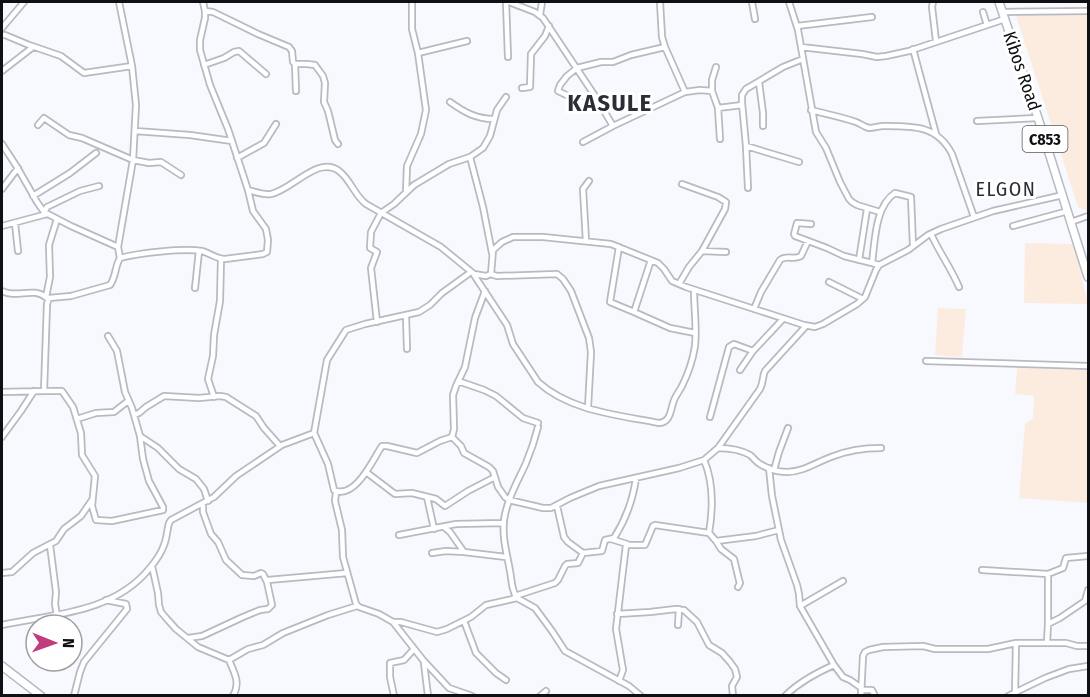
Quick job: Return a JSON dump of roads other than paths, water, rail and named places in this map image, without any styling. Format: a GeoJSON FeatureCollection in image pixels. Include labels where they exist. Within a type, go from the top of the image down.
{"type":"FeatureCollection","features":[{"type":"Feature","properties":{"kind":"main road","name":"Kibos Road"},"geometry":{"type":"LineString","coordinates":[[999,2],[1089,277]]}},
{"type":"Feature","properties":{"kind":"main road"},"geometry":{"type":"LineString","coordinates":[[2,666],[41,696]]}},
{"type":"Feature","properties":{"kind":"street"},"geometry":{"type":"LineString","coordinates":[[2,28],[24,2]]}},
{"type":"Feature","properties":{"kind":"street"},"geometry":{"type":"LineString","coordinates":[[2,291],[11,294],[39,292],[47,298],[71,296],[110,285],[113,280],[120,258],[118,247],[133,160],[136,105],[132,66],[119,2]]}},
{"type":"Feature","properties":{"kind":"street"},"geometry":{"type":"LineString","coordinates":[[120,258],[168,251],[204,251],[221,259],[267,252],[266,229],[253,212],[232,141],[204,65],[199,45],[205,18],[203,2]]}},
{"type":"Feature","properties":{"kind":"street"},"geometry":{"type":"LineString","coordinates":[[406,192],[407,166],[421,134],[426,110],[418,53],[412,29],[412,2]]}},
{"type":"Feature","properties":{"kind":"street"},"geometry":{"type":"LineString","coordinates":[[508,57],[508,2],[540,15],[613,126]]}},
{"type":"Feature","properties":{"kind":"street"},"geometry":{"type":"LineString","coordinates":[[540,15],[542,2]]}},
{"type":"Feature","properties":{"kind":"street"},"geometry":{"type":"LineString","coordinates":[[660,2],[662,37],[685,92]]}},
{"type":"Feature","properties":{"kind":"street"},"geometry":{"type":"LineString","coordinates":[[752,2],[755,19]]}},
{"type":"Feature","properties":{"kind":"street"},"geometry":{"type":"LineString","coordinates":[[789,2],[797,26],[816,132],[826,148],[849,199],[867,209],[880,212]]}},
{"type":"Feature","properties":{"kind":"street"},"geometry":{"type":"LineString","coordinates":[[933,2],[936,41]]}},
{"type":"Feature","properties":{"kind":"street"},"geometry":{"type":"LineString","coordinates":[[205,10],[292,49],[296,91]]}},
{"type":"Feature","properties":{"kind":"street"},"geometry":{"type":"LineString","coordinates":[[801,47],[877,57],[901,54],[987,25],[1004,16],[1089,11]]}},
{"type":"Feature","properties":{"kind":"street"},"geometry":{"type":"LineString","coordinates":[[983,12],[987,25]]}},
{"type":"Feature","properties":{"kind":"street"},"geometry":{"type":"LineString","coordinates":[[797,26],[872,17]]}},
{"type":"Feature","properties":{"kind":"street"},"geometry":{"type":"LineString","coordinates":[[522,88],[530,87],[531,54],[549,26]]}},
{"type":"Feature","properties":{"kind":"street"},"geometry":{"type":"LineString","coordinates":[[2,35],[61,56],[84,73],[132,66]]}},
{"type":"Feature","properties":{"kind":"street"},"geometry":{"type":"LineString","coordinates":[[418,53],[467,41]]}},
{"type":"Feature","properties":{"kind":"street"},"geometry":{"type":"LineString","coordinates":[[2,71],[33,47]]}},
{"type":"Feature","properties":{"kind":"street"},"geometry":{"type":"LineString","coordinates":[[589,106],[558,91],[567,76],[577,68],[617,61],[665,47]]}},
{"type":"Feature","properties":{"kind":"street"},"geometry":{"type":"LineString","coordinates":[[913,50],[936,134]]}},
{"type":"Feature","properties":{"kind":"street"},"geometry":{"type":"LineString","coordinates":[[204,65],[239,51],[266,74]]}},
{"type":"Feature","properties":{"kind":"street"},"geometry":{"type":"LineString","coordinates":[[748,188],[742,105],[744,90],[803,59]]}},
{"type":"Feature","properties":{"kind":"street"},"geometry":{"type":"LineString","coordinates":[[295,64],[315,65],[324,76],[324,102],[338,144]]}},
{"type":"Feature","properties":{"kind":"street"},"geometry":{"type":"LineString","coordinates":[[716,67],[712,80],[712,91],[718,108],[720,139]]}},
{"type":"Feature","properties":{"kind":"street"},"geometry":{"type":"LineString","coordinates":[[759,82],[763,126]]}},
{"type":"Feature","properties":{"kind":"street"},"geometry":{"type":"LineString","coordinates":[[583,142],[685,92],[712,91]]}},
{"type":"Feature","properties":{"kind":"street"},"geometry":{"type":"LineString","coordinates":[[377,322],[371,268],[377,252],[370,248],[370,238],[381,213],[414,185],[438,169],[470,157],[483,148],[490,136],[497,110],[506,97]]}},
{"type":"Feature","properties":{"kind":"street"},"geometry":{"type":"LineString","coordinates":[[450,102],[475,117],[494,119]]}},
{"type":"Feature","properties":{"kind":"street"},"geometry":{"type":"LineString","coordinates":[[718,108],[742,105]]}},
{"type":"Feature","properties":{"kind":"street"},"geometry":{"type":"LineString","coordinates":[[811,110],[850,120],[869,128],[911,127],[936,134],[952,154],[974,217]]}},
{"type":"Feature","properties":{"kind":"street"},"geometry":{"type":"LineString","coordinates":[[38,126],[45,118],[69,135],[82,138],[133,160],[161,162],[181,175]]}},
{"type":"Feature","properties":{"kind":"street"},"geometry":{"type":"LineString","coordinates":[[977,121],[1038,118]]}},
{"type":"Feature","properties":{"kind":"street"},"geometry":{"type":"LineString","coordinates":[[237,158],[264,142],[276,124]]}},
{"type":"Feature","properties":{"kind":"street"},"geometry":{"type":"LineString","coordinates":[[135,131],[232,141]]}},
{"type":"Feature","properties":{"kind":"street"},"geometry":{"type":"LineString","coordinates":[[2,144],[45,213],[118,247]]}},
{"type":"Feature","properties":{"kind":"street"},"geometry":{"type":"LineString","coordinates":[[746,146],[799,162]]}},
{"type":"Feature","properties":{"kind":"street"},"geometry":{"type":"LineString","coordinates":[[33,196],[70,173],[96,153]]}},
{"type":"Feature","properties":{"kind":"street"},"geometry":{"type":"LineString","coordinates":[[470,157],[492,253],[491,274]]}},
{"type":"Feature","properties":{"kind":"street"},"geometry":{"type":"LineString","coordinates":[[2,189],[18,168]]}},
{"type":"Feature","properties":{"kind":"street"},"geometry":{"type":"LineString","coordinates":[[248,190],[262,194],[275,193],[290,186],[316,168],[335,169],[341,172],[359,198],[441,247],[472,273],[507,325],[513,344],[538,382],[563,398],[588,408],[659,423],[667,421],[695,347],[694,290]]}},
{"type":"Feature","properties":{"kind":"street"},"geometry":{"type":"LineString","coordinates":[[586,241],[583,189],[589,181]]}},
{"type":"Feature","properties":{"kind":"street"},"geometry":{"type":"LineString","coordinates":[[679,284],[688,267],[702,250],[727,204],[718,197],[682,184]]}},
{"type":"Feature","properties":{"kind":"street"},"geometry":{"type":"LineString","coordinates":[[45,213],[47,207],[80,191],[99,186]]}},
{"type":"Feature","properties":{"kind":"street"},"geometry":{"type":"LineString","coordinates":[[872,263],[880,212],[892,194],[897,192],[910,196],[913,246]]}},
{"type":"Feature","properties":{"kind":"street"},"geometry":{"type":"LineString","coordinates":[[492,253],[496,246],[517,236],[608,243],[661,265],[670,279],[679,284],[783,319],[815,327],[828,322],[863,299],[879,265],[931,234],[993,211],[1062,195]]}},
{"type":"Feature","properties":{"kind":"street"},"geometry":{"type":"LineString","coordinates":[[859,260],[867,209]]}},
{"type":"Feature","properties":{"kind":"street"},"geometry":{"type":"LineString","coordinates":[[1013,226],[1068,211]]}},
{"type":"Feature","properties":{"kind":"street"},"geometry":{"type":"LineString","coordinates":[[2,226],[45,213]]}},
{"type":"Feature","properties":{"kind":"street"},"geometry":{"type":"LineString","coordinates":[[1071,222],[1089,216]]}},
{"type":"Feature","properties":{"kind":"street"},"geometry":{"type":"LineString","coordinates":[[44,391],[47,298],[50,277],[49,245],[57,219]]}},
{"type":"Feature","properties":{"kind":"street"},"geometry":{"type":"LineString","coordinates":[[15,223],[18,251]]}},
{"type":"Feature","properties":{"kind":"street"},"geometry":{"type":"LineString","coordinates":[[812,224],[797,223],[795,234],[797,238],[808,240],[844,256],[879,265]]}},
{"type":"Feature","properties":{"kind":"street"},"geometry":{"type":"LineString","coordinates":[[931,234],[959,287]]}},
{"type":"Feature","properties":{"kind":"street"},"geometry":{"type":"LineString","coordinates":[[754,309],[780,260],[784,257],[801,256],[808,240]]}},
{"type":"Feature","properties":{"kind":"street"},"geometry":{"type":"LineString","coordinates":[[619,247],[610,302],[669,328],[695,333]]}},
{"type":"Feature","properties":{"kind":"street"},"geometry":{"type":"LineString","coordinates":[[702,250],[726,252]]}},
{"type":"Feature","properties":{"kind":"street"},"geometry":{"type":"LineString","coordinates":[[195,288],[199,251]]}},
{"type":"Feature","properties":{"kind":"street"},"geometry":{"type":"LineString","coordinates":[[214,397],[208,379],[220,302],[221,259]]}},
{"type":"Feature","properties":{"kind":"street"},"geometry":{"type":"LineString","coordinates":[[634,312],[651,260]]}},
{"type":"Feature","properties":{"kind":"street"},"geometry":{"type":"LineString","coordinates":[[357,606],[343,557],[342,530],[335,501],[336,492],[328,464],[314,434],[328,358],[346,330],[424,310],[442,293],[472,273],[498,276],[554,273],[563,279],[576,302],[591,343],[588,408]]}},
{"type":"Feature","properties":{"kind":"street"},"geometry":{"type":"LineString","coordinates":[[829,282],[863,299]]}},
{"type":"Feature","properties":{"kind":"street"},"geometry":{"type":"LineString","coordinates":[[452,437],[454,429],[453,395],[465,367],[475,318],[485,291]]}},
{"type":"Feature","properties":{"kind":"street"},"geometry":{"type":"LineString","coordinates":[[405,316],[407,349]]}},
{"type":"Feature","properties":{"kind":"street"},"geometry":{"type":"LineString","coordinates":[[740,370],[753,351],[783,319]]}},
{"type":"Feature","properties":{"kind":"street"},"geometry":{"type":"LineString","coordinates":[[452,437],[464,453],[489,467],[505,497],[543,508],[551,508],[599,486],[679,468],[704,460],[718,448],[760,389],[765,371],[806,326]]}},
{"type":"Feature","properties":{"kind":"street"},"geometry":{"type":"LineString","coordinates":[[2,392],[62,391],[73,407],[81,433],[82,455],[95,476],[92,500],[93,511],[98,521],[122,519],[163,509],[149,481],[140,436],[125,392],[117,351],[108,336]]}},
{"type":"Feature","properties":{"kind":"street"},"geometry":{"type":"LineString","coordinates":[[710,417],[729,347],[734,344],[753,351]]}},
{"type":"Feature","properties":{"kind":"street"},"geometry":{"type":"LineString","coordinates":[[926,361],[1089,366]]}},
{"type":"Feature","properties":{"kind":"street"},"geometry":{"type":"LineString","coordinates":[[458,381],[496,396],[524,418],[538,425],[527,462],[509,500],[504,523],[506,557],[516,597],[535,608],[565,651],[629,686],[641,696]]}},
{"type":"Feature","properties":{"kind":"street"},"geometry":{"type":"LineString","coordinates":[[2,436],[34,391]]}},
{"type":"Feature","properties":{"kind":"street"},"geometry":{"type":"LineString","coordinates":[[134,414],[164,396],[226,397],[253,413],[280,446]]}},
{"type":"Feature","properties":{"kind":"street"},"geometry":{"type":"LineString","coordinates":[[77,420],[96,413],[114,412],[128,401]]}},
{"type":"Feature","properties":{"kind":"street"},"geometry":{"type":"LineString","coordinates":[[788,428],[772,469],[772,496],[781,540],[797,585],[800,606],[834,665],[843,677],[850,680],[861,691]]}},
{"type":"Feature","properties":{"kind":"street"},"geometry":{"type":"LineString","coordinates":[[69,613],[106,600],[132,587],[152,566],[164,546],[169,523],[176,517],[214,497],[236,476],[280,446],[314,434]]}},
{"type":"Feature","properties":{"kind":"street"},"geometry":{"type":"LineString","coordinates":[[140,436],[158,448],[178,469],[196,479],[204,489],[203,512],[211,534],[226,560],[240,574],[249,576],[261,573],[267,582],[272,605],[268,609],[260,610],[202,636],[189,638]]}},
{"type":"Feature","properties":{"kind":"street"},"geometry":{"type":"LineString","coordinates":[[336,492],[350,489],[363,477],[382,446],[417,453],[452,437]]}},
{"type":"Feature","properties":{"kind":"street"},"geometry":{"type":"LineString","coordinates":[[718,448],[744,453],[772,469],[791,472],[803,470],[854,449],[881,448]]}},
{"type":"Feature","properties":{"kind":"street"},"geometry":{"type":"LineString","coordinates":[[704,460],[708,470],[711,493],[709,533]]}},
{"type":"Feature","properties":{"kind":"street"},"geometry":{"type":"LineString","coordinates":[[366,472],[395,494],[409,493],[427,497],[447,506],[468,491],[495,477]]}},
{"type":"Feature","properties":{"kind":"street"},"geometry":{"type":"LineString","coordinates":[[556,506],[564,537],[568,542],[583,553],[602,551],[605,540],[614,538],[620,529],[628,511],[636,478]]}},
{"type":"Feature","properties":{"kind":"street"},"geometry":{"type":"LineString","coordinates":[[427,497],[434,529]]}},
{"type":"Feature","properties":{"kind":"street"},"geometry":{"type":"LineString","coordinates":[[2,573],[12,572],[33,553],[58,539],[64,529],[81,516],[92,500]]}},
{"type":"Feature","properties":{"kind":"street"},"geometry":{"type":"LineString","coordinates":[[399,535],[456,524],[504,523]]}},
{"type":"Feature","properties":{"kind":"street"},"geometry":{"type":"LineString","coordinates":[[611,539],[627,544],[645,545],[653,526],[709,533],[721,549],[734,559],[739,580],[738,587]]}},
{"type":"Feature","properties":{"kind":"street"},"geometry":{"type":"LineString","coordinates":[[444,527],[464,552]]}},
{"type":"Feature","properties":{"kind":"street"},"geometry":{"type":"LineString","coordinates":[[716,541],[745,538],[779,530]]}},
{"type":"Feature","properties":{"kind":"street"},"geometry":{"type":"LineString","coordinates":[[619,681],[623,670],[616,629],[624,549],[627,544]]}},
{"type":"Feature","properties":{"kind":"street"},"geometry":{"type":"LineString","coordinates":[[50,545],[56,613]]}},
{"type":"Feature","properties":{"kind":"street"},"geometry":{"type":"LineString","coordinates":[[432,553],[446,550],[506,557]]}},
{"type":"Feature","properties":{"kind":"street"},"geometry":{"type":"LineString","coordinates":[[393,622],[437,632],[447,629],[471,617],[486,605],[555,583],[565,566],[578,563],[583,553]]}},
{"type":"Feature","properties":{"kind":"street"},"geometry":{"type":"LineString","coordinates":[[982,570],[1048,574],[1063,568],[1066,558],[1089,556]]}},
{"type":"Feature","properties":{"kind":"street"},"geometry":{"type":"LineString","coordinates":[[152,566],[161,612],[176,629],[198,647],[229,660],[237,681],[237,689],[233,696]]}},
{"type":"Feature","properties":{"kind":"street"},"geometry":{"type":"LineString","coordinates":[[268,580],[347,573]]}},
{"type":"Feature","properties":{"kind":"street"},"geometry":{"type":"LineString","coordinates":[[1047,643],[1048,574]]}},
{"type":"Feature","properties":{"kind":"street"},"geometry":{"type":"LineString","coordinates":[[800,606],[843,581]]}},
{"type":"Feature","properties":{"kind":"street"},"geometry":{"type":"LineString","coordinates":[[1048,624],[1085,602],[1089,590]]}},
{"type":"Feature","properties":{"kind":"street"},"geometry":{"type":"LineString","coordinates":[[74,696],[84,662],[127,609],[126,604],[106,600]]}},
{"type":"Feature","properties":{"kind":"street"},"geometry":{"type":"LineString","coordinates":[[229,660],[244,651],[263,645],[276,636],[357,606],[393,622],[449,688],[472,696]]}},
{"type":"Feature","properties":{"kind":"street"},"geometry":{"type":"LineString","coordinates":[[617,614],[679,609],[690,614],[709,645],[722,653],[735,669],[737,677],[732,686],[733,696]]}},
{"type":"Feature","properties":{"kind":"street"},"geometry":{"type":"LineString","coordinates":[[678,625],[679,609]]}},
{"type":"Feature","properties":{"kind":"street"},"geometry":{"type":"LineString","coordinates":[[2,625],[24,621]]}},
{"type":"Feature","properties":{"kind":"street"},"geometry":{"type":"LineString","coordinates":[[464,621],[476,653],[506,680]]}},
{"type":"Feature","properties":{"kind":"street"},"geometry":{"type":"LineString","coordinates":[[861,691],[863,656],[865,652],[874,648],[923,646],[935,649],[988,649],[1016,643],[1066,643],[1089,646]]}},
{"type":"Feature","properties":{"kind":"street"},"geometry":{"type":"LineString","coordinates":[[1015,694],[1016,643]]}},
{"type":"Feature","properties":{"kind":"street"},"geometry":{"type":"LineString","coordinates":[[388,696],[393,693],[390,663],[404,660],[414,649]]}},
{"type":"Feature","properties":{"kind":"street"},"geometry":{"type":"LineString","coordinates":[[423,660],[428,696]]}},
{"type":"Feature","properties":{"kind":"street"},"geometry":{"type":"LineString","coordinates":[[784,696],[797,685],[834,665]]}},
{"type":"Feature","properties":{"kind":"street"},"geometry":{"type":"LineString","coordinates":[[1008,696],[1034,682],[1058,673],[1089,666]]}},
{"type":"Feature","properties":{"kind":"street"},"geometry":{"type":"LineString","coordinates":[[861,691],[872,690],[875,696]]}},
{"type":"Feature","properties":{"kind":"street"},"geometry":{"type":"LineString","coordinates":[[540,696],[546,692]]}},
{"type":"Feature","properties":{"kind":"district","name":"KASULE"},"geometry":{"type":"Point","coordinates":[610,103]}},
{"type":"Feature","properties":{"kind":"district","name":"ELGON"},"geometry":{"type":"Point","coordinates":[1006,189]}}]}
